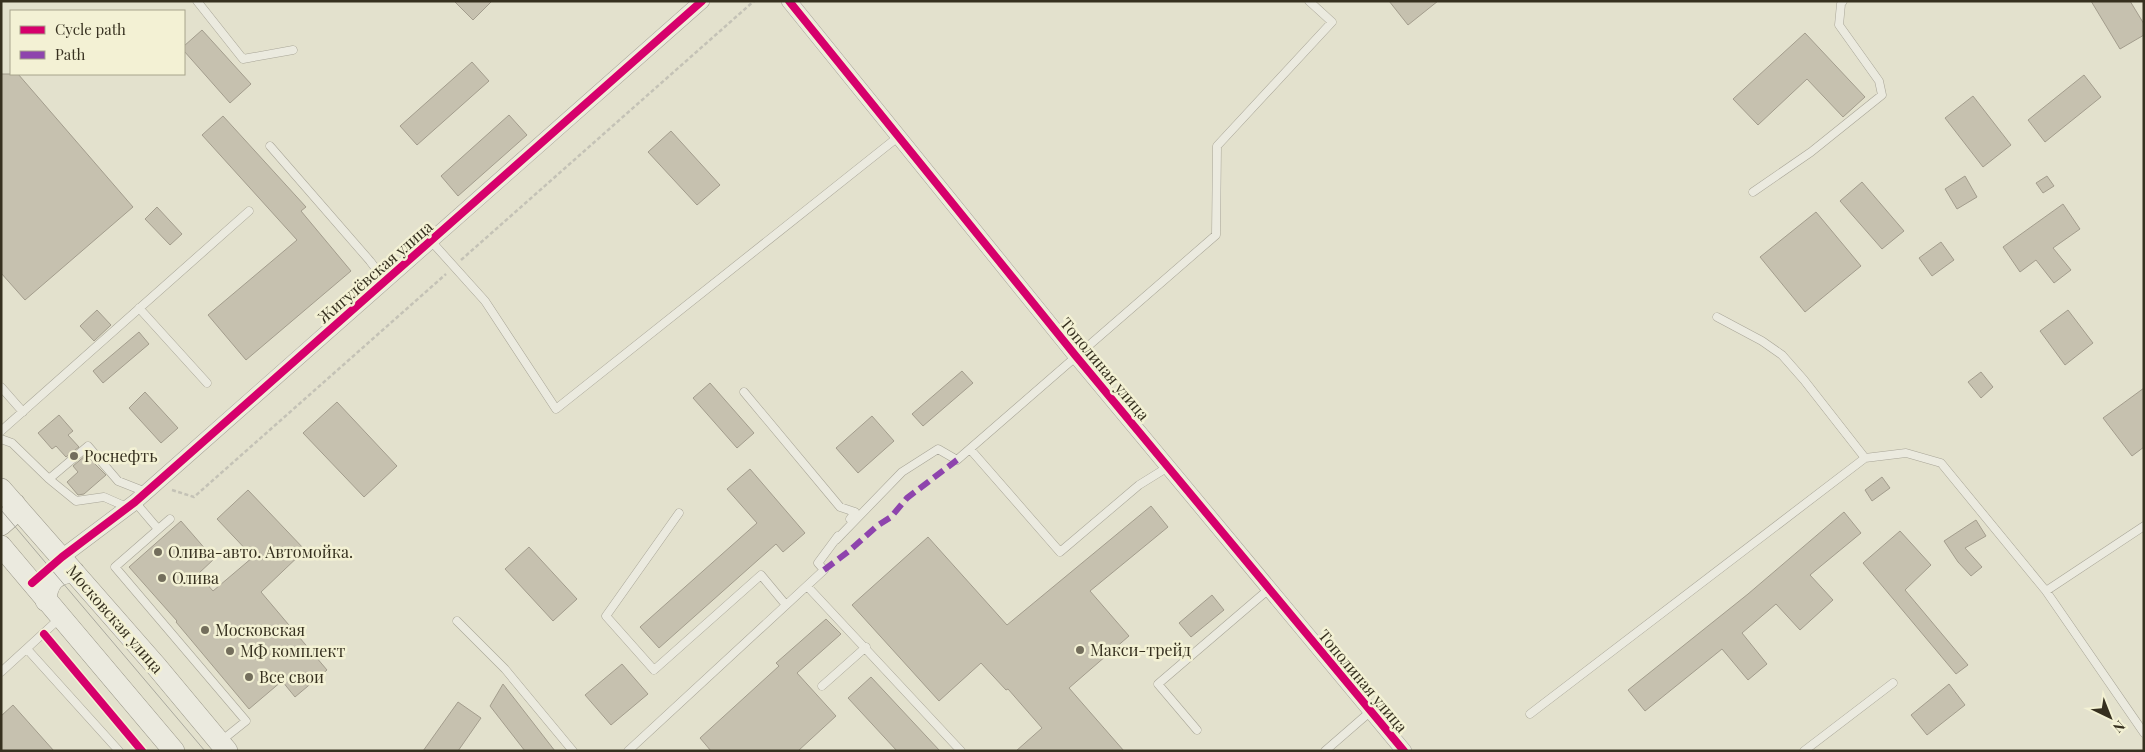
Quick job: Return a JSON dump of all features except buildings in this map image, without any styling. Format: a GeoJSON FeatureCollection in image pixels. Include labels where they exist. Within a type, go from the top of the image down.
{"type":"FeatureCollection","features":[{"type":"Feature","properties":{"kind":"street","name":"Жигулёвская улица"},"geometry":{"type":"LineString","coordinates":[[68,564],[702,1]]}},
{"type":"Feature","properties":{"kind":"street","name":"Тополиная улица"},"geometry":{"type":"LineString","coordinates":[[789,1],[1075,355],[1404,751]]}},
{"type":"Feature","properties":{"kind":"street"},"geometry":{"type":"LineString","coordinates":[[1,526],[10,517],[8,496]]}},
{"type":"Feature","properties":{"kind":"street","name":"Московская улица"},"geometry":{"type":"LineString","coordinates":[[8,496],[158,667],[223,747]]}},
{"type":"Feature","properties":{"kind":"street"},"geometry":{"type":"LineString","coordinates":[[2,549],[174,751]]}},
{"type":"Feature","properties":{"kind":"street"},"geometry":{"type":"LineString","coordinates":[[32,583],[68,564]]}},
{"type":"Feature","properties":{"kind":"street"},"geometry":{"type":"LineString","coordinates":[[46,601],[46,588],[53,579],[63,573],[68,564]]}},
{"type":"Feature","properties":{"kind":"lane"},"geometry":{"type":"LineString","coordinates":[[197,1],[243,59],[293,50]]}},
{"type":"Feature","properties":{"kind":"lane"},"geometry":{"type":"LineString","coordinates":[[836,540],[902,472],[938,449],[957,460],[1075,355],[1216,235],[1217,146],[1332,22],[1308,1]]}},
{"type":"Feature","properties":{"kind":"lane"},"geometry":{"type":"LineString","coordinates":[[1753,192],[1811,152],[1882,95],[1879,81],[1838,25],[1843,1]]}},
{"type":"Feature","properties":{"kind":"lane"},"geometry":{"type":"LineString","coordinates":[[431,241],[485,301],[556,409],[898,137]]}},
{"type":"Feature","properties":{"kind":"lane"},"geometry":{"type":"LineString","coordinates":[[270,146],[386,281]]}},
{"type":"Feature","properties":{"kind":"lane"},"geometry":{"type":"LineString","coordinates":[[1,431],[249,211]]}},
{"type":"Feature","properties":{"kind":"lane"},"geometry":{"type":"LineString","coordinates":[[139,308],[207,383]]}},
{"type":"Feature","properties":{"kind":"lane"},"geometry":{"type":"LineString","coordinates":[[1717,317],[1762,341],[1782,355],[1865,458]]}},
{"type":"Feature","properties":{"kind":"lane"},"geometry":{"type":"LineString","coordinates":[[1,387],[23,412]]}},
{"type":"Feature","properties":{"kind":"lane"},"geometry":{"type":"LineString","coordinates":[[628,751],[824,570],[818,563],[855,512],[840,507],[744,392]]}},
{"type":"Feature","properties":{"kind":"lane"},"geometry":{"type":"LineString","coordinates":[[1,439],[12,443],[49,479],[76,501],[104,497],[137,501]]}},
{"type":"Feature","properties":{"kind":"lane"},"geometry":{"type":"LineString","coordinates":[[49,479],[88,446],[137,501],[158,529]]}},
{"type":"Feature","properties":{"kind":"lane"},"geometry":{"type":"LineString","coordinates":[[970,449],[1060,552],[1139,485],[1168,467]]}},
{"type":"Feature","properties":{"kind":"lane"},"geometry":{"type":"LineString","coordinates":[[1530,714],[1865,458],[1906,454],[1941,463],[2046,591],[2144,733]]}},
{"type":"Feature","properties":{"kind":"lane"},"geometry":{"type":"LineString","coordinates":[[679,513],[606,616],[654,670],[761,575],[786,605]]}},
{"type":"Feature","properties":{"kind":"lane"},"geometry":{"type":"LineString","coordinates":[[170,519],[115,567],[246,721],[223,747]]}},
{"type":"Feature","properties":{"kind":"lane"},"geometry":{"type":"LineString","coordinates":[[2046,591],[2144,526]]}},
{"type":"Feature","properties":{"kind":"lane"},"geometry":{"type":"LineString","coordinates":[[808,586],[961,751]]}},
{"type":"Feature","properties":{"kind":"lane"},"geometry":{"type":"LineString","coordinates":[[1197,730],[1158,684],[1269,589]]}},
{"type":"Feature","properties":{"kind":"lane"},"geometry":{"type":"LineString","coordinates":[[1,672],[61,618]]}},
{"type":"Feature","properties":{"kind":"lane"},"geometry":{"type":"LineString","coordinates":[[457,621],[505,669],[574,751]]}},
{"type":"Feature","properties":{"kind":"lane"},"geometry":{"type":"LineString","coordinates":[[822,686],[866,647]]}},
{"type":"Feature","properties":{"kind":"lane"},"geometry":{"type":"LineString","coordinates":[[27,649],[119,751]]}},
{"type":"Feature","properties":{"kind":"lane"},"geometry":{"type":"LineString","coordinates":[[1804,751],[1893,684]]}},
{"type":"Feature","properties":{"kind":"lane"},"geometry":{"type":"LineString","coordinates":[[1325,751],[1371,711]]}},
{"type":"Feature","properties":{"kind":"tram line"},"geometry":{"type":"LineString","coordinates":[[1,510],[205,751]]}},
{"type":"Feature","properties":{"kind":"marked path"},"geometry":{"type":"LineString","coordinates":[[824,570],[877,526],[891,517],[907,498],[957,460]]}},
{"type":"Feature","properties":{"kind":"cycle path"},"geometry":{"type":"LineString","coordinates":[[32,583],[62,557],[135,502],[702,1]]}},
{"type":"Feature","properties":{"kind":"cycle path"},"geometry":{"type":"LineString","coordinates":[[789,1],[1075,355],[1404,751]]}},
{"type":"Feature","properties":{"kind":"cycle path"},"geometry":{"type":"LineString","coordinates":[[44,634],[142,751]]}},
{"type":"Feature","properties":{"kind":"place","name":"Роснефть"},"geometry":{"type":"Point","coordinates":[74,456]}},
{"type":"Feature","properties":{"kind":"place","name":"Олива-авто. Автомойка."},"geometry":{"type":"Point","coordinates":[158,552]}},
{"type":"Feature","properties":{"kind":"place","name":"Олива"},"geometry":{"type":"Point","coordinates":[162,578]}},
{"type":"Feature","properties":{"kind":"place","name":"Московская"},"geometry":{"type":"Point","coordinates":[205,630]}},
{"type":"Feature","properties":{"kind":"place","name":"Макси-трейд"},"geometry":{"type":"Point","coordinates":[1080,650]}},
{"type":"Feature","properties":{"kind":"place","name":"МФ комплект"},"geometry":{"type":"Point","coordinates":[230,651]}},
{"type":"Feature","properties":{"kind":"place","name":"Все свои"},"geometry":{"type":"Point","coordinates":[249,677]}}]}
